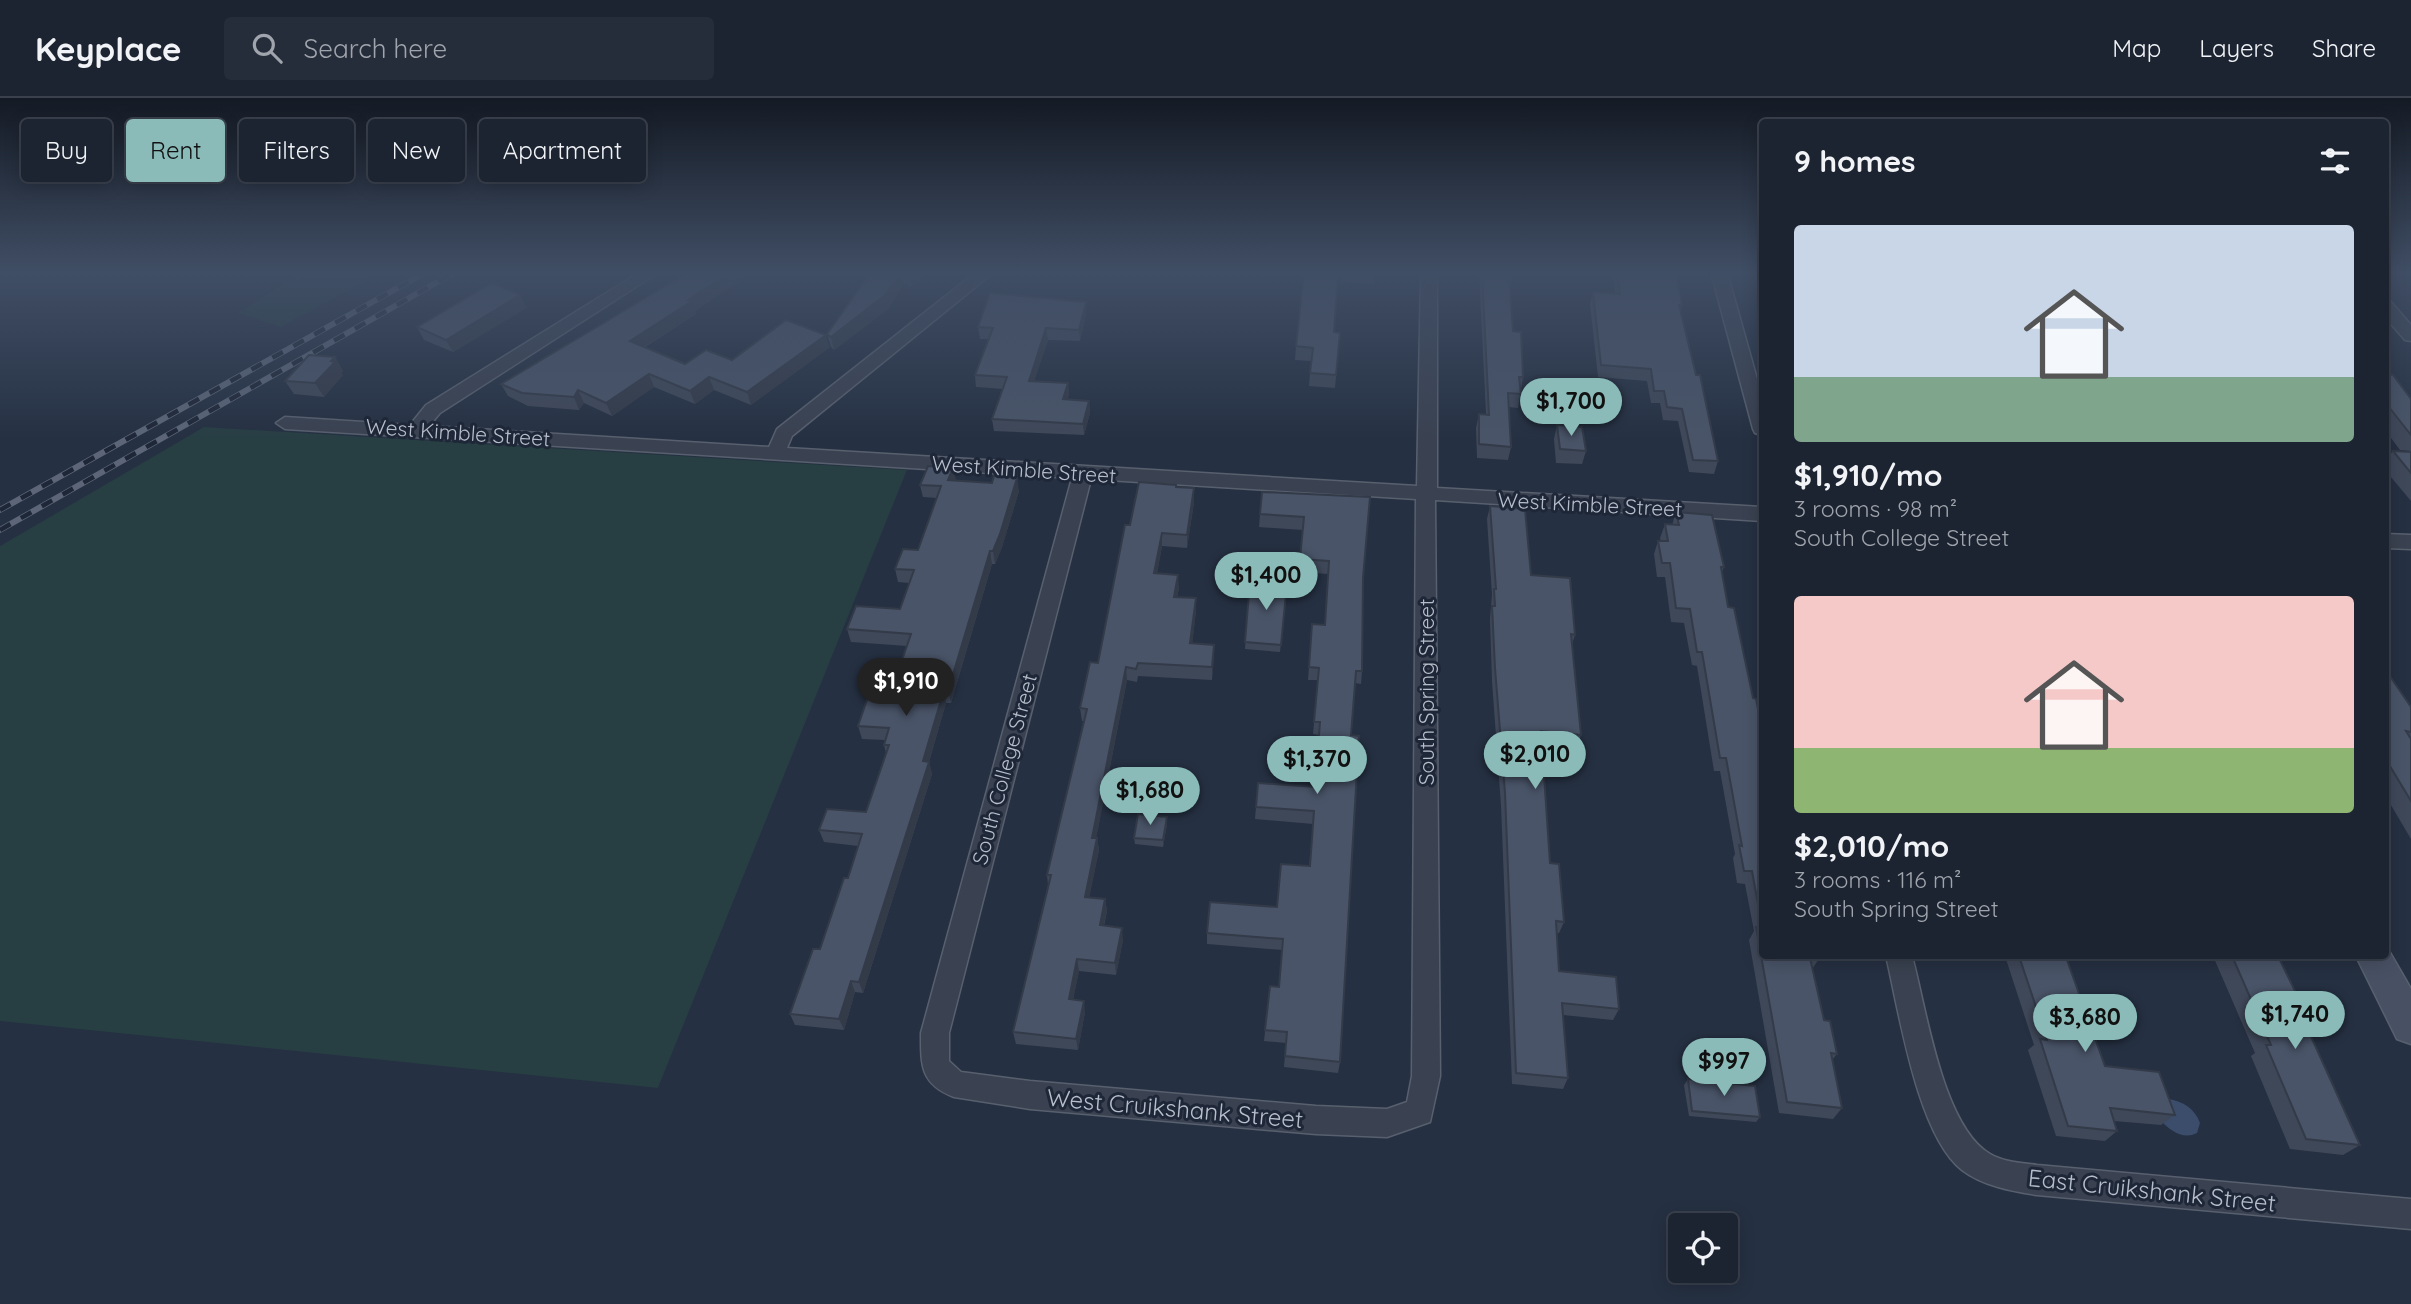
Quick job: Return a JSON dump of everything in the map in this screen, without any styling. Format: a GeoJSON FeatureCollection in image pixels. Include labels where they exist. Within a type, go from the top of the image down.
{"type":"FeatureCollection","features":[{"type":"Feature","properties":{"kind":"street"},"geometry":{"type":"LineString","coordinates":[[416,430],[433,409],[561,328]]}},
{"type":"Feature","properties":{"kind":"street"},"geometry":{"type":"LineString","coordinates":[[776,452],[784,433],[915,328]]}},
{"type":"Feature","properties":{"kind":"street","name":"South Spring Street"},"geometry":{"type":"LineString","coordinates":[[1420,1112],[1426,1076],[1424,504],[1427,494],[1428,328]]}},
{"type":"Feature","properties":{"kind":"street"},"geometry":{"type":"LineString","coordinates":[[1734,328],[1759,418]]}},
{"type":"Feature","properties":{"kind":"street","name":"West Kimble Street"},"geometry":{"type":"LineString","coordinates":[[285,423],[1759,514]]}},
{"type":"Feature","properties":{"kind":"street","name":"South College Street"},"geometry":{"type":"LineString","coordinates":[[935,1067],[936,1033],[1083,473]]}},
{"type":"Feature","properties":{"kind":"street"},"geometry":{"type":"LineString","coordinates":[[2389,541],[2411,542]]}},
{"type":"Feature","properties":{"kind":"street","name":"East Cruikshank Street"},"geometry":{"type":"LineString","coordinates":[[1900,959],[1947,1131],[1964,1153],[1981,1165],[1998,1172],[2037,1180],[2411,1214]]}},
{"type":"Feature","properties":{"kind":"street"},"geometry":{"type":"LineString","coordinates":[[2376,959],[2411,1027]]}},
{"type":"Feature","properties":{"kind":"street","name":"West Cruikshank Street"},"geometry":{"type":"LineString","coordinates":[[935,1067],[954,1084],[1030,1095],[1316,1120],[1387,1123],[1420,1112]]}},
{"type":"Feature","properties":{"kind":"green space"},"geometry":{"type":"Polygon","coordinates":[[[204,427],[907,470],[658,1088],[0,1021],[0,546],[204,427]]]}},
{"type":"Feature","properties":{"kind":"water"},"geometry":{"type":"Polygon","coordinates":[[[2168,1099],[2192,1110],[2200,1123],[2197,1133],[2182,1135],[2161,1121],[2168,1099]]]}},
{"type":"Feature","properties":{"kind":"building"},"geometry":{"type":"Polygon","coordinates":[[[420,328],[465,328],[446,340],[420,328]]]}},
{"type":"Feature","properties":{"kind":"building"},"geometry":{"type":"Polygon","coordinates":[[[595,328],[650,328],[630,341],[685,364],[706,350],[732,360],[775,328],[808,328],[826,335],[747,392],[709,377],[690,391],[649,374],[606,403],[578,390],[574,397],[522,393],[501,384],[595,328]]]}},
{"type":"Feature","properties":{"kind":"building"},"geometry":{"type":"Polygon","coordinates":[[[831,328],[842,328],[831,337],[827,334],[831,328]]]}},
{"type":"Feature","properties":{"kind":"building"},"geometry":{"type":"Polygon","coordinates":[[[993,328],[1046,328],[1029,381],[1068,383],[1063,399],[1089,401],[1083,424],[992,419],[1007,377],[975,375],[993,328]]]}},
{"type":"Feature","properties":{"kind":"building"},"geometry":{"type":"Polygon","coordinates":[[[1298,328],[1334,328],[1334,332],[1340,333],[1336,375],[1310,373],[1313,348],[1296,346],[1298,328]]]}},
{"type":"Feature","properties":{"kind":"building"},"geometry":{"type":"Polygon","coordinates":[[[1485,328],[1513,328],[1513,331],[1521,332],[1523,377],[1519,377],[1521,394],[1508,393],[1511,447],[1479,444],[1479,414],[1489,415],[1485,328]]]}},
{"type":"Feature","properties":{"kind":"building"},"geometry":{"type":"Polygon","coordinates":[[[1597,328],[1685,328],[1696,375],[1700,375],[1718,461],[1693,460],[1682,409],[1667,407],[1664,391],[1654,391],[1651,369],[1601,365],[1597,328]]]}},
{"type":"Feature","properties":{"kind":"building"},"geometry":{"type":"Polygon","coordinates":[[[309,355],[335,357],[331,361],[335,362],[315,383],[285,381],[309,355]]]}},
{"type":"Feature","properties":{"kind":"building"},"geometry":{"type":"Polygon","coordinates":[[[2389,375],[2393,375],[2411,399],[2411,435],[2389,407],[2389,375]]]}},
{"type":"Feature","properties":{"kind":"building"},"geometry":{"type":"Polygon","coordinates":[[[1557,425],[1582,427],[1586,451],[1560,449],[1557,425]]]}},
{"type":"Feature","properties":{"kind":"building"},"geometry":{"type":"Polygon","coordinates":[[[2393,451],[2411,452],[2411,473],[2393,451]]]}},
{"type":"Feature","properties":{"kind":"building"},"geometry":{"type":"Polygon","coordinates":[[[928,466],[953,468],[948,480],[992,483],[994,476],[1017,478],[1000,534],[993,551],[990,551],[948,691],[944,690],[923,761],[929,762],[859,982],[851,981],[839,1019],[790,1014],[813,949],[820,949],[862,834],[819,830],[827,809],[866,812],[889,745],[884,745],[889,728],[858,726],[869,694],[890,695],[911,634],[847,629],[856,606],[900,609],[914,570],[895,569],[903,549],[918,550],[941,486],[920,485],[928,466]]]}},
{"type":"Feature","properties":{"kind":"building"},"geometry":{"type":"Polygon","coordinates":[[[1139,482],[1194,488],[1187,535],[1162,533],[1154,573],[1178,575],[1174,597],[1196,598],[1190,643],[1214,645],[1212,667],[1138,663],[1136,669],[1126,667],[1092,838],[1097,838],[1085,897],[1105,899],[1100,925],[1122,928],[1115,963],[1077,959],[1069,999],[1084,1001],[1076,1039],[1013,1032],[1087,709],[1080,708],[1090,662],[1098,663],[1125,525],[1130,525],[1139,482]]]}},
{"type":"Feature","properties":{"kind":"building"},"geometry":{"type":"Polygon","coordinates":[[[1262,492],[1370,497],[1363,578],[1362,671],[1356,671],[1351,735],[1359,736],[1340,1062],[1285,1056],[1287,1032],[1265,1030],[1270,986],[1279,987],[1283,939],[1207,933],[1210,902],[1277,907],[1281,864],[1310,866],[1314,811],[1256,807],[1258,783],[1315,787],[1320,722],[1314,722],[1319,668],[1309,667],[1312,624],[1325,625],[1329,561],[1300,559],[1304,517],[1260,514],[1262,492]]]}},
{"type":"Feature","properties":{"kind":"building"},"geometry":{"type":"Polygon","coordinates":[[[1490,506],[1525,509],[1531,575],[1570,578],[1575,635],[1571,634],[1581,735],[1541,731],[1550,863],[1559,864],[1564,922],[1556,921],[1559,971],[1616,977],[1619,1009],[1562,1003],[1568,1078],[1516,1073],[1505,793],[1492,606],[1495,606],[1496,589],[1490,506]]]}},
{"type":"Feature","properties":{"kind":"building"},"geometry":{"type":"Polygon","coordinates":[[[1676,512],[1712,515],[1724,567],[1721,567],[1728,607],[1734,608],[1753,698],[1756,699],[1759,714],[1759,910],[1752,871],[1744,871],[1726,758],[1720,758],[1702,652],[1697,652],[1690,609],[1676,608],[1670,563],[1662,563],[1658,541],[1668,541],[1665,524],[1679,525],[1676,512]]]}},
{"type":"Feature","properties":{"kind":"building"},"geometry":{"type":"Polygon","coordinates":[[[1250,580],[1287,583],[1281,645],[1245,642],[1250,580]]]}},
{"type":"Feature","properties":{"kind":"building"},"geometry":{"type":"Polygon","coordinates":[[[2389,675],[2411,707],[2411,732],[2406,731],[2411,739],[2411,801],[2389,765],[2389,675]]]}},
{"type":"Feature","properties":{"kind":"building"},"geometry":{"type":"Polygon","coordinates":[[[1138,814],[1167,817],[1163,840],[1134,838],[1138,814]]]}},
{"type":"Feature","properties":{"kind":"building"},"geometry":{"type":"Polygon","coordinates":[[[1762,959],[1810,959],[1824,1020],[1830,1021],[1837,1054],[1831,1053],[1842,1108],[1787,1102],[1762,959]]]}},
{"type":"Feature","properties":{"kind":"building"},"geometry":{"type":"Polygon","coordinates":[[[2020,959],[2067,960],[2105,1066],[2159,1072],[2175,1115],[2110,1108],[2117,1131],[2068,1126],[2040,1039],[2047,1040],[2020,959]]]}},
{"type":"Feature","properties":{"kind":"building"},"geometry":{"type":"Polygon","coordinates":[[[2233,959],[2279,959],[2310,1022],[2304,1021],[2360,1145],[2306,1139],[2266,1045],[2271,1045],[2233,959]]]}},
{"type":"Feature","properties":{"kind":"building"},"geometry":{"type":"Polygon","coordinates":[[[1688,1079],[1755,1086],[1760,1117],[1692,1111],[1688,1079]]]}},
{"type":"Feature","properties":{"kind":"railway"},"geometry":{"type":"LineString","coordinates":[[0,510],[325,328]]}},
{"type":"Feature","properties":{"kind":"railway"},"geometry":{"type":"LineString","coordinates":[[0,530],[356,328]]}}]}
